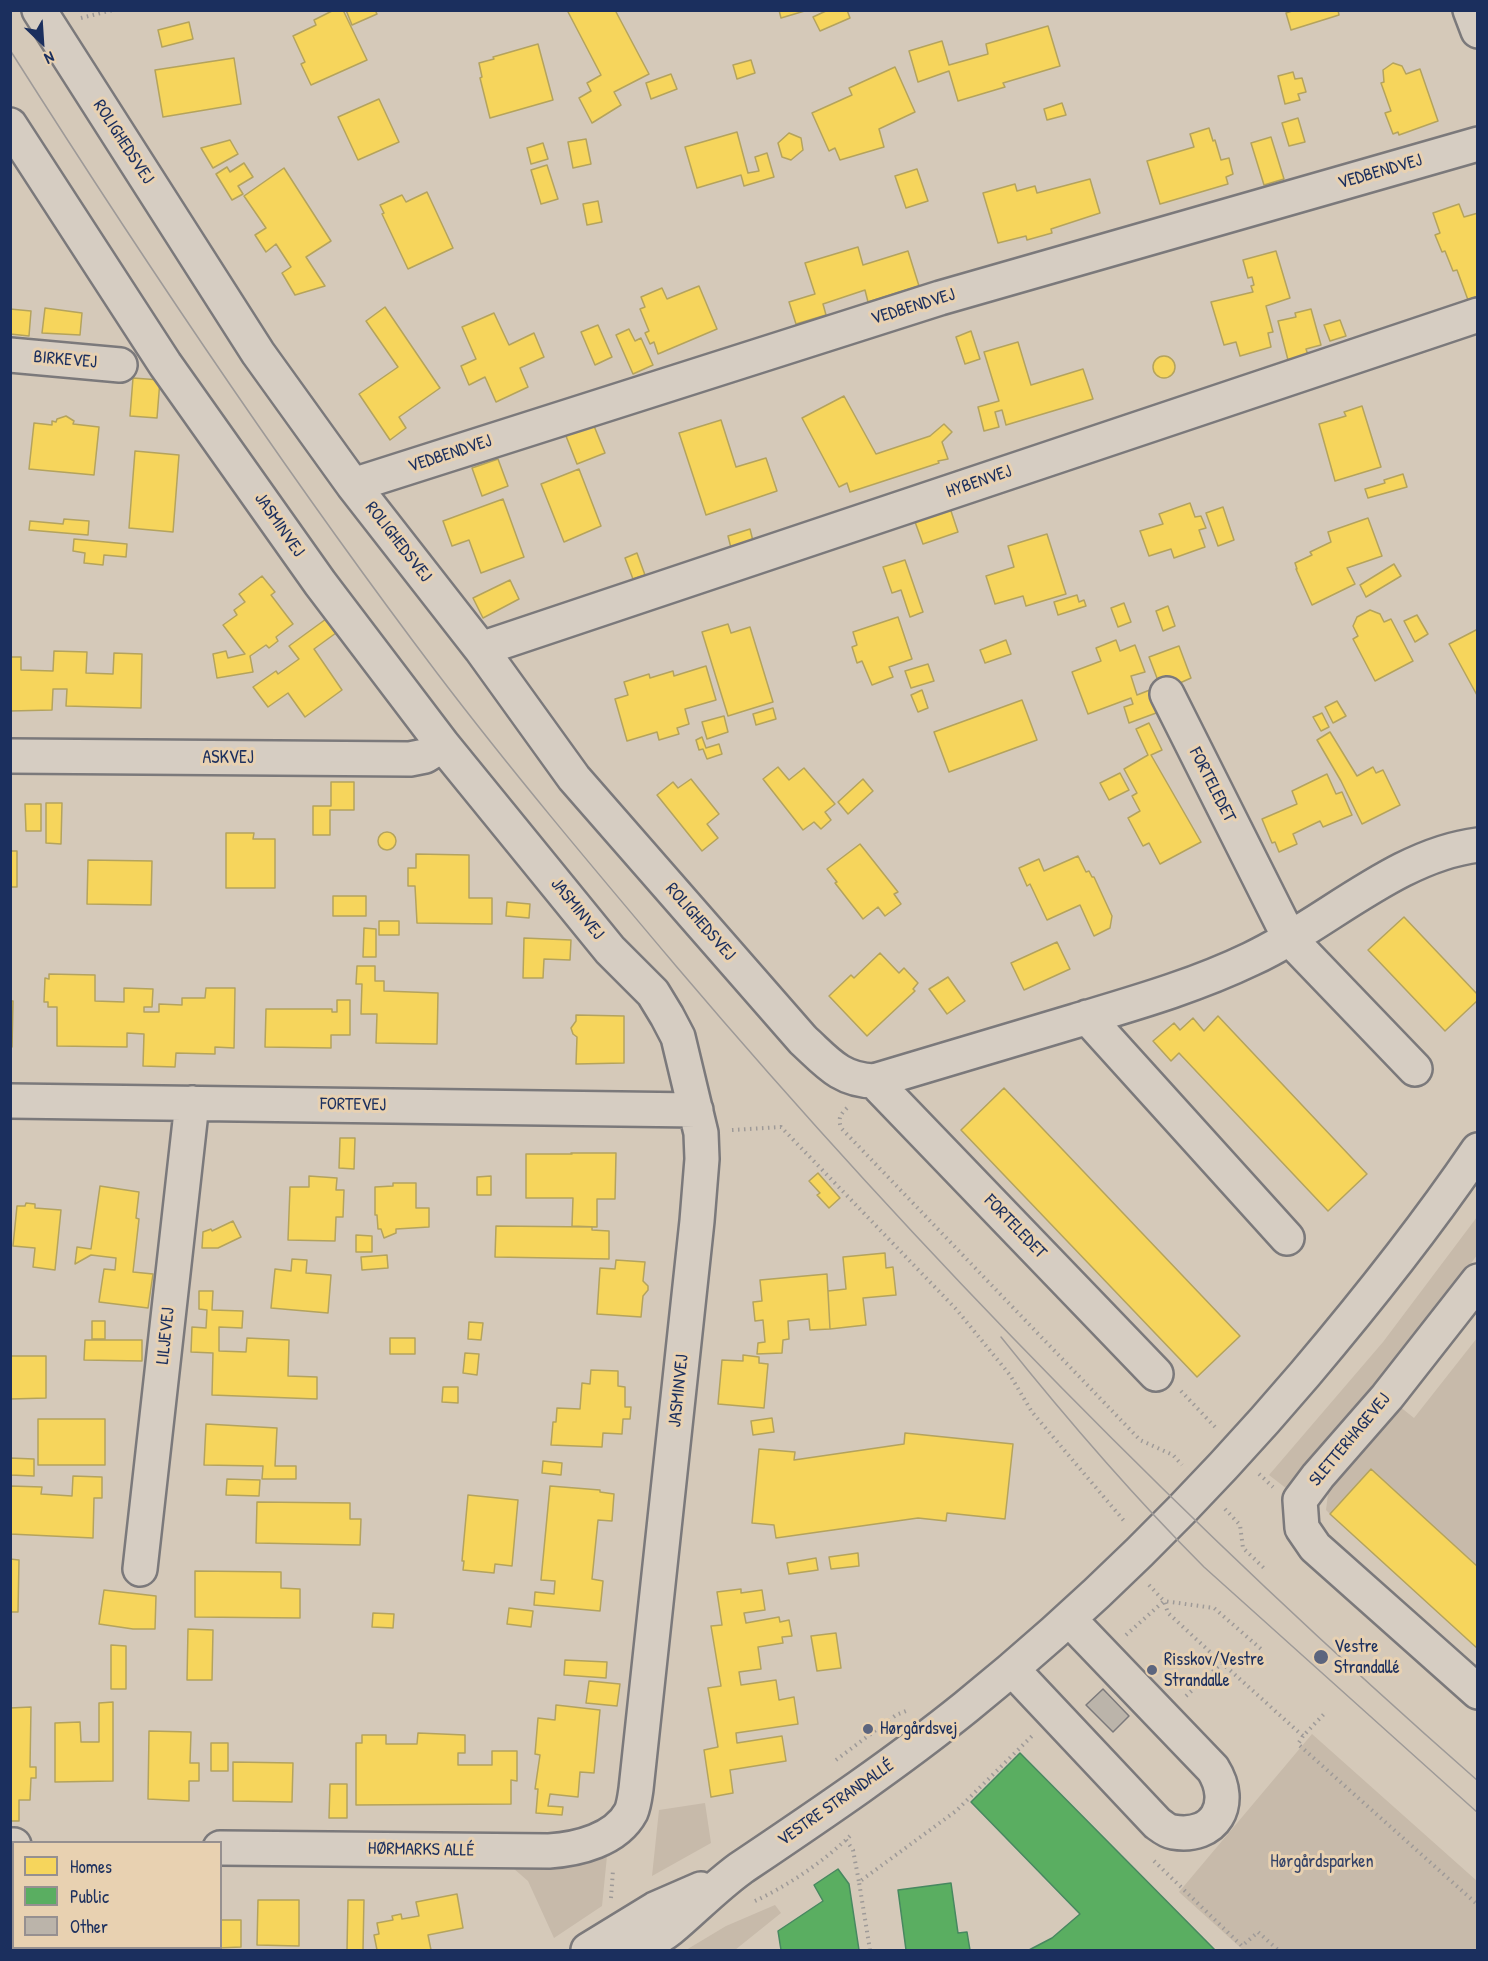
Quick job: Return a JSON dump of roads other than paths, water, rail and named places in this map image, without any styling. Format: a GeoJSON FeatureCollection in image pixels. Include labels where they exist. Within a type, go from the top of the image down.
{"type":"FeatureCollection","features":[{"type":"Feature","properties":{"kind":"street","name":"ROLIGHEDSVEJ"},"geometry":{"type":"LineString","coordinates":[[39,10],[258,353],[353,485],[481,649],[574,778],[803,1040],[838,1072],[858,1081],[874,1081]]}},
{"type":"Feature","properties":{"kind":"street"},"geometry":{"type":"LineString","coordinates":[[1470,10],[1478,31]]}},
{"type":"Feature","properties":{"kind":"street","name":"JASMINVEJ"},"geometry":{"type":"LineString","coordinates":[[10,125],[165,364],[320,583],[443,745],[610,950],[653,993],[678,1036],[698,1122],[702,1159],[636,1789],[632,1810],[616,1828]]}},
{"type":"Feature","properties":{"kind":"street","name":"VEDBENDVEJ"},"geometry":{"type":"LineString","coordinates":[[353,485],[940,298],[1478,144]]}},
{"type":"Feature","properties":{"kind":"street","name":"HYBENVEJ"},"geometry":{"type":"LineString","coordinates":[[481,649],[1478,315]]}},
{"type":"Feature","properties":{"kind":"street","name":"BIRKEVEJ"},"geometry":{"type":"LineString","coordinates":[[10,355],[120,365]]}},
{"type":"Feature","properties":{"kind":"street","name":"FORTELEDET"},"geometry":{"type":"LineString","coordinates":[[1167,694],[1290,939],[1415,1070]]}},
{"type":"Feature","properties":{"kind":"street","name":"ASKVEJ"},"geometry":{"type":"LineString","coordinates":[[10,756],[410,759],[425,756],[443,745]]}},
{"type":"Feature","properties":{"kind":"street"},"geometry":{"type":"LineString","coordinates":[[874,1081],[1202,980],[1252,959],[1290,939],[1427,858],[1478,845]]}},
{"type":"Feature","properties":{"kind":"street"},"geometry":{"type":"LineString","coordinates":[[1087,1017],[1287,1238]]}},
{"type":"Feature","properties":{"kind":"street","name":"FORTELEDET"},"geometry":{"type":"LineString","coordinates":[[874,1081],[1156,1374]]}},
{"type":"Feature","properties":{"kind":"street","name":"FORTEVEJ"},"geometry":{"type":"LineString","coordinates":[[10,1101],[192,1103],[698,1122]]}},
{"type":"Feature","properties":{"kind":"street","name":"LILJEVEJ"},"geometry":{"type":"LineString","coordinates":[[140,1569],[192,1103]]}},
{"type":"Feature","properties":{"kind":"street","name":"VESTRE STRANDALLÉ"},"geometry":{"type":"LineString","coordinates":[[635,1950],[667,1932],[730,1876],[876,1776],[1012,1669],[1138,1555],[1204,1488],[1359,1309],[1478,1150]]}},
{"type":"Feature","properties":{"kind":"street","name":"SLETTERHAGEVEJ"},"geometry":{"type":"LineString","coordinates":[[1478,1281],[1387,1397],[1300,1500],[1302,1528],[1315,1547],[1478,1692]]}},
{"type":"Feature","properties":{"kind":"street"},"geometry":{"type":"LineString","coordinates":[[1012,1669],[1157,1822],[1171,1832],[1189,1832],[1204,1828],[1217,1818],[1223,1806],[1223,1793],[1220,1780],[1213,1769],[1069,1619]]}},
{"type":"Feature","properties":{"kind":"street","name":"HØRMARKS ALLÉ"},"geometry":{"type":"LineString","coordinates":[[222,1848],[549,1851],[571,1849],[589,1844],[616,1828]]}},
{"type":"Feature","properties":{"kind":"street","name":"VESTRE STRANDALLÉ"},"geometry":{"type":"LineString","coordinates":[[588,1950],[655,1909],[730,1876]]}},
{"type":"Feature","properties":{"kind":"tram line"},"geometry":{"type":"LineString","coordinates":[[10,50],[112,209],[217,366],[325,521],[437,673],[495,747],[676,966],[865,1181],[1062,1388],[1266,1588],[1478,1781]]}},
{"type":"Feature","properties":{"kind":"tram line"},"geometry":{"type":"LineString","coordinates":[[1001,1337],[1100,1455],[1204,1567],[1478,1813]]}},
{"type":"Feature","properties":{"kind":"place","name":"Vestre Strandallé"},"geometry":{"type":"Point","coordinates":[1321,1657]}},
{"type":"Feature","properties":{"kind":"place","name":"Risskov/Vestre Strandalle"},"geometry":{"type":"Point","coordinates":[1152,1670]}},
{"type":"Feature","properties":{"kind":"place","name":"Hørgårdsvej"},"geometry":{"type":"Point","coordinates":[868,1729]}},
{"type":"Feature","properties":{"kind":"park label","name":"Hørgårdsparken"},"geometry":{"type":"Point","coordinates":[1322,1862]}}]}
